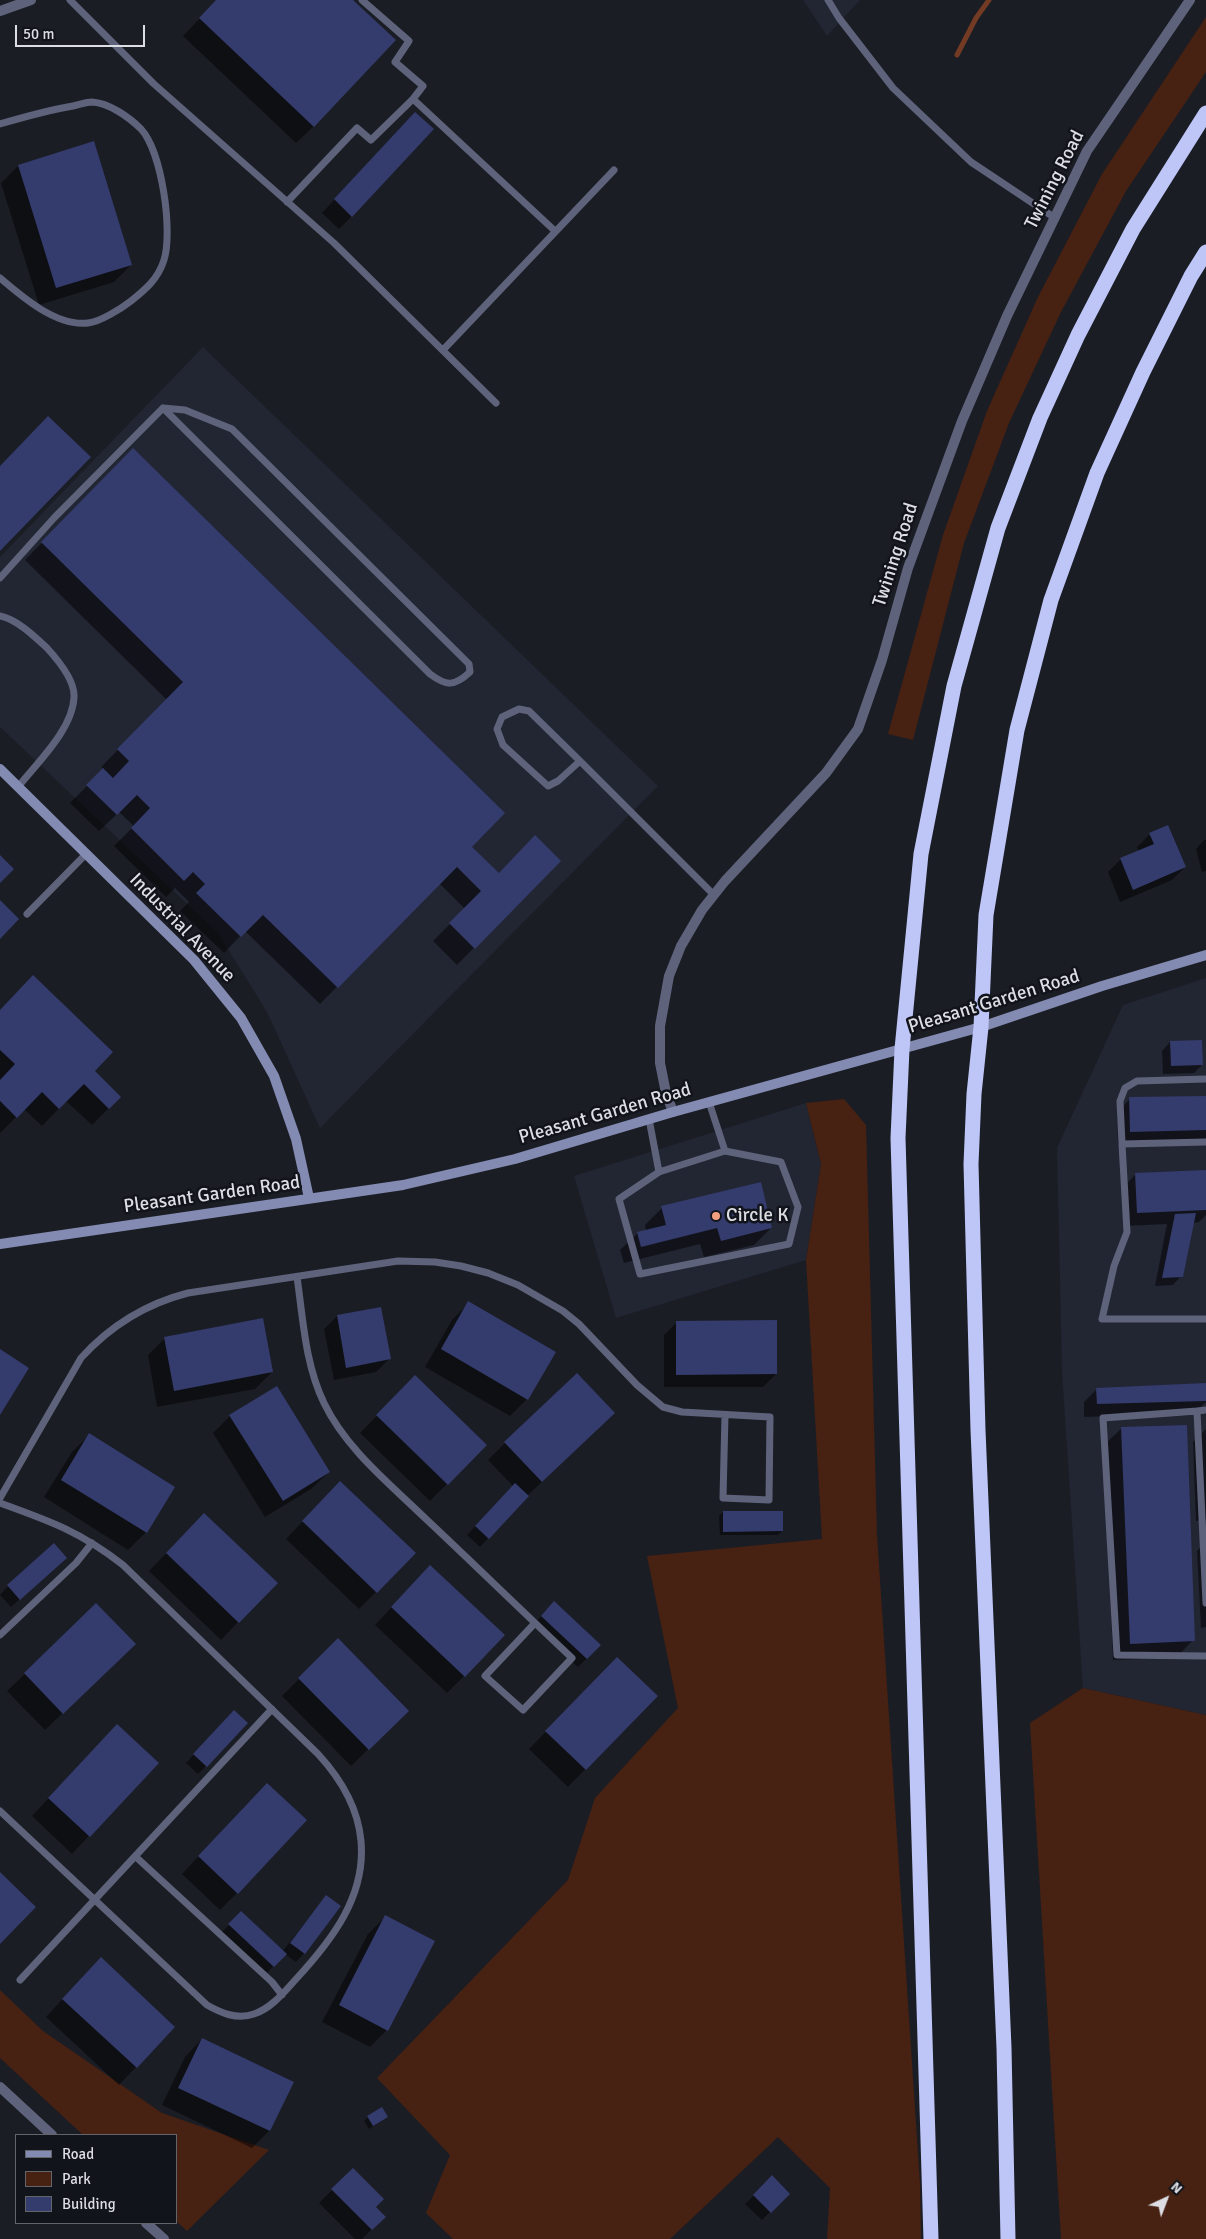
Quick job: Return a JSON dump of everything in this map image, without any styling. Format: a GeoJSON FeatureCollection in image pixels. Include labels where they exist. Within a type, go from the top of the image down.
{"type":"FeatureCollection","features":[{"type":"Feature","properties":{"kind":"highway"},"geometry":{"type":"LineString","coordinates":[[931,2239],[898,1138],[902,1049],[921,854],[954,686],[998,528],[1040,418],[1078,335],[1133,229],[1206,113]]}},
{"type":"Feature","properties":{"kind":"highway"},"geometry":{"type":"LineString","coordinates":[[1008,2239],[1004,2048],[978,1430],[971,1164],[974,1094],[981,1027],[988,906],[1016,730],[1051,600],[1097,473],[1143,372],[1191,276],[1206,252]]}},
{"type":"Feature","properties":{"kind":"main road","name":"Industrial Avenue"},"geometry":{"type":"LineString","coordinates":[[0,769],[194,960],[241,1018],[274,1076],[296,1139],[309,1198]]}},
{"type":"Feature","properties":{"kind":"main road","name":"Pleasant Garden Road"},"geometry":{"type":"LineString","coordinates":[[0,1244],[413,1183],[515,1159],[673,1112],[981,1027],[1102,986],[1206,955]]}},
{"type":"Feature","properties":{"kind":"street"},"geometry":{"type":"LineString","coordinates":[[0,11],[31,0]]}},
{"type":"Feature","properties":{"kind":"street","name":"Twining Road"},"geometry":{"type":"LineString","coordinates":[[673,1112],[666,1093],[660,1063],[660,1026],[667,986],[681,946],[702,910],[714,895],[826,773],[858,728],[882,660],[908,568],[962,421],[1007,316],[1088,151],[1190,0]]}},
{"type":"Feature","properties":{"kind":"street"},"geometry":{"type":"LineString","coordinates":[[0,2087],[51,2134]]}},
{"type":"Feature","properties":{"kind":"street"},"geometry":{"type":"LineString","coordinates":[[147,2224],[164,2239]]}},
{"type":"Feature","properties":{"kind":"lane"},"geometry":{"type":"LineString","coordinates":[[70,0],[154,84],[334,243],[496,403]]}},
{"type":"Feature","properties":{"kind":"lane"},"geometry":{"type":"LineString","coordinates":[[287,202],[356,128],[371,140],[424,86],[396,62],[409,41],[362,0]]}},
{"type":"Feature","properties":{"kind":"lane"},"geometry":{"type":"LineString","coordinates":[[828,0],[839,18],[900,94],[971,162],[1055,218]]}},
{"type":"Feature","properties":{"kind":"lane"},"geometry":{"type":"LineString","coordinates":[[413,99],[555,231]]}},
{"type":"Feature","properties":{"kind":"lane"},"geometry":{"type":"LineString","coordinates":[[0,124],[58,108],[92,102],[116,109],[142,130],[155,154],[162,182],[167,227],[164,260],[151,285],[123,308],[89,323],[64,322],[24,299],[0,278]]}},
{"type":"Feature","properties":{"kind":"lane"},"geometry":{"type":"LineString","coordinates":[[443,350],[614,170]]}},
{"type":"Feature","properties":{"kind":"lane"},"geometry":{"type":"LineString","coordinates":[[163,408],[185,410],[232,430],[469,664],[470,672],[453,684],[442,683],[430,674],[163,408]]}},
{"type":"Feature","properties":{"kind":"lane"},"geometry":{"type":"LineString","coordinates":[[0,578],[54,518],[163,408]]}},
{"type":"Feature","properties":{"kind":"lane"},"geometry":{"type":"LineString","coordinates":[[0,616],[33,634],[53,655],[69,676],[75,696],[70,717],[58,736],[18,787]]}},
{"type":"Feature","properties":{"kind":"lane"},"geometry":{"type":"LineString","coordinates":[[580,761],[558,781],[548,786],[503,745],[497,729],[502,717],[519,709],[529,711],[580,761],[714,895]]}},
{"type":"Feature","properties":{"kind":"lane"},"geometry":{"type":"LineString","coordinates":[[27,914],[86,854]]}},
{"type":"Feature","properties":{"kind":"lane"},"geometry":{"type":"LineString","coordinates":[[1206,1079],[1137,1081],[1125,1088],[1120,1101],[1127,1232],[1114,1266],[1102,1319],[1206,1319]]}},
{"type":"Feature","properties":{"kind":"lane"},"geometry":{"type":"LineString","coordinates":[[709,1102],[725,1151]]}},
{"type":"Feature","properties":{"kind":"lane"},"geometry":{"type":"LineString","coordinates":[[649,1119],[659,1172]]}},
{"type":"Feature","properties":{"kind":"lane"},"geometry":{"type":"LineString","coordinates":[[1122,1144],[1206,1142]]}},
{"type":"Feature","properties":{"kind":"lane"},"geometry":{"type":"LineString","coordinates":[[725,1151],[780,1162],[798,1207],[789,1244],[640,1274],[619,1199],[659,1172],[725,1151]]}},
{"type":"Feature","properties":{"kind":"lane"},"geometry":{"type":"LineString","coordinates":[[0,1498],[81,1358],[111,1329],[132,1315],[167,1298],[188,1293],[398,1261],[436,1262],[488,1273],[518,1285],[564,1311],[579,1324],[637,1385],[663,1407],[682,1412],[770,1417],[769,1500],[723,1498],[725,1415]]}},
{"type":"Feature","properties":{"kind":"lane"},"geometry":{"type":"LineString","coordinates":[[297,1276],[308,1351],[315,1378],[324,1402],[338,1426],[357,1451],[391,1485],[572,1658],[523,1710],[485,1676],[535,1623]]}},
{"type":"Feature","properties":{"kind":"lane"},"geometry":{"type":"LineString","coordinates":[[1206,1410],[1103,1418],[1117,1655],[1206,1656]]}},
{"type":"Feature","properties":{"kind":"lane"},"geometry":{"type":"LineString","coordinates":[[1197,1411],[1204,1519],[1206,1603]]}},
{"type":"Feature","properties":{"kind":"lane"},"geometry":{"type":"LineString","coordinates":[[0,1503],[67,1528],[92,1543],[123,1566],[334,1771],[353,1806],[361,1841],[358,1879],[353,1898],[344,1918],[319,1954],[282,1995],[255,2014],[244,2016],[220,2012],[207,2004],[0,1810]]}},
{"type":"Feature","properties":{"kind":"lane"},"geometry":{"type":"LineString","coordinates":[[0,1635],[76,1563],[92,1543]]}},
{"type":"Feature","properties":{"kind":"lane"},"geometry":{"type":"LineString","coordinates":[[20,1980],[272,1709]]}},
{"type":"Feature","properties":{"kind":"lane"},"geometry":{"type":"LineString","coordinates":[[136,1857],[272,1982],[282,1995]]}},
{"type":"Feature","properties":{"kind":"shaded area"},"geometry":{"type":"Polygon","coordinates":[[[803,0],[860,0],[827,36],[803,0]]]}},
{"type":"Feature","properties":{"kind":"shaded area"},"geometry":{"type":"Polygon","coordinates":[[[203,347],[658,786],[320,1128],[267,1012],[218,933],[0,727],[0,557],[203,347]]]}},
{"type":"Feature","properties":{"kind":"shaded area"},"geometry":{"type":"Polygon","coordinates":[[[1206,978],[1206,1715],[1083,1688],[1062,1372],[1057,1148],[1123,1005],[1206,978]]]}},
{"type":"Feature","properties":{"kind":"shaded area"},"geometry":{"type":"Polygon","coordinates":[[[806,1103],[821,1164],[806,1260],[616,1318],[574,1176],[806,1103]]]}},
{"type":"Feature","properties":{"kind":"green space"},"geometry":{"type":"Polygon","coordinates":[[[1206,17],[1206,72],[1126,191],[1061,312],[1009,423],[964,543],[913,740],[888,734],[943,535],[987,411],[1038,297],[1102,174],[1206,17]]]}},
{"type":"Feature","properties":{"kind":"green space"},"geometry":{"type":"Polygon","coordinates":[[[844,1099],[866,1125],[877,1535],[920,2184],[921,2239],[827,2239],[830,2188],[778,2137],[670,2239],[453,2239],[426,2213],[450,2155],[377,2078],[568,1880],[595,1798],[678,1708],[647,1556],[822,1539],[806,1260],[821,1164],[806,1103],[844,1099]]]}},
{"type":"Feature","properties":{"kind":"green space"},"geometry":{"type":"Polygon","coordinates":[[[1083,1688],[1206,1715],[1206,2239],[1061,2239],[1030,1723],[1083,1688]]]}},
{"type":"Feature","properties":{"kind":"green space"},"geometry":{"type":"Polygon","coordinates":[[[0,1990],[43,2031],[162,2113],[269,2150],[187,2231],[178,2223],[178,2134],[82,2134],[0,2058],[0,1990]]]}},
{"type":"Feature","properties":{"kind":"building"},"geometry":{"type":"Polygon","coordinates":[[[216,0],[353,0],[396,40],[314,127],[199,18],[216,0]]]}},
{"type":"Feature","properties":{"kind":"building"},"geometry":{"type":"Polygon","coordinates":[[[415,112],[434,129],[352,217],[334,199],[415,112]]]}},
{"type":"Feature","properties":{"kind":"building"},"geometry":{"type":"Polygon","coordinates":[[[94,141],[132,265],[56,288],[18,165],[94,141]]]}},
{"type":"Feature","properties":{"kind":"building"},"geometry":{"type":"Polygon","coordinates":[[[48,416],[91,457],[0,551],[0,466],[48,416]]]}},
{"type":"Feature","properties":{"kind":"building"},"geometry":{"type":"Polygon","coordinates":[[[133,448],[505,813],[472,847],[499,873],[535,835],[561,861],[475,949],[449,923],[481,891],[457,867],[338,988],[263,915],[241,937],[196,893],[205,884],[193,872],[184,881],[131,828],[150,808],[137,795],[117,815],[86,785],[103,768],[113,778],[129,761],[117,749],[183,682],[41,542],[133,448]]]}},
{"type":"Feature","properties":{"kind":"building"},"geometry":{"type":"Polygon","coordinates":[[[1168,825],[1186,867],[1133,890],[1120,858],[1154,844],[1149,833],[1168,825]]]}},
{"type":"Feature","properties":{"kind":"building"},"geometry":{"type":"Polygon","coordinates":[[[0,855],[14,869],[0,883],[0,855]]]}},
{"type":"Feature","properties":{"kind":"building"},"geometry":{"type":"Polygon","coordinates":[[[0,900],[19,919],[0,939],[0,900]]]}},
{"type":"Feature","properties":{"kind":"building"},"geometry":{"type":"Polygon","coordinates":[[[33,975],[113,1052],[95,1071],[121,1097],[109,1109],[84,1084],[59,1109],[42,1092],[17,1118],[0,1101],[0,1080],[15,1064],[0,1050],[0,1010],[33,975]]]}},
{"type":"Feature","properties":{"kind":"building"},"geometry":{"type":"Polygon","coordinates":[[[1202,1040],[1203,1065],[1171,1066],[1170,1041],[1202,1040]]]}},
{"type":"Feature","properties":{"kind":"building"},"geometry":{"type":"Polygon","coordinates":[[[1206,1096],[1206,1130],[1130,1132],[1129,1097],[1206,1096]]]}},
{"type":"Feature","properties":{"kind":"building"},"geometry":{"type":"Polygon","coordinates":[[[1206,1170],[1206,1210],[1137,1213],[1135,1173],[1206,1170]]]}},
{"type":"Feature","properties":{"kind":"building","name":"Circle K"},"geometry":{"type":"Polygon","coordinates":[[[761,1182],[772,1228],[721,1241],[717,1228],[641,1247],[637,1232],[666,1225],[661,1206],[761,1182]]]}},
{"type":"Feature","properties":{"kind":"building"},"geometry":{"type":"Polygon","coordinates":[[[1196,1213],[1183,1277],[1162,1278],[1175,1214],[1196,1213]]]}},
{"type":"Feature","properties":{"kind":"building"},"geometry":{"type":"Polygon","coordinates":[[[468,1301],[556,1352],[528,1400],[441,1349],[468,1301]]]}},
{"type":"Feature","properties":{"kind":"building"},"geometry":{"type":"Polygon","coordinates":[[[381,1307],[391,1359],[346,1368],[337,1315],[381,1307]]]}},
{"type":"Feature","properties":{"kind":"building"},"geometry":{"type":"Polygon","coordinates":[[[263,1318],[273,1372],[174,1391],[164,1337],[263,1318]]]}},
{"type":"Feature","properties":{"kind":"building"},"geometry":{"type":"Polygon","coordinates":[[[777,1320],[777,1374],[676,1375],[676,1321],[777,1320]]]}},
{"type":"Feature","properties":{"kind":"building"},"geometry":{"type":"Polygon","coordinates":[[[0,1349],[29,1368],[0,1415],[0,1349]]]}},
{"type":"Feature","properties":{"kind":"building"},"geometry":{"type":"Polygon","coordinates":[[[577,1373],[615,1413],[542,1482],[504,1442],[577,1373]]]}},
{"type":"Feature","properties":{"kind":"building"},"geometry":{"type":"Polygon","coordinates":[[[415,1375],[487,1445],[448,1485],[376,1415],[415,1375]]]}},
{"type":"Feature","properties":{"kind":"building"},"geometry":{"type":"Polygon","coordinates":[[[1206,1383],[1206,1401],[1097,1404],[1096,1388],[1206,1383]]]}},
{"type":"Feature","properties":{"kind":"building"},"geometry":{"type":"Polygon","coordinates":[[[277,1386],[330,1472],[283,1501],[229,1415],[277,1386]]]}},
{"type":"Feature","properties":{"kind":"building"},"geometry":{"type":"Polygon","coordinates":[[[1187,1425],[1195,1641],[1130,1644],[1121,1427],[1187,1425]]]}},
{"type":"Feature","properties":{"kind":"building"},"geometry":{"type":"Polygon","coordinates":[[[89,1433],[175,1487],[147,1533],[61,1480],[89,1433]]]}},
{"type":"Feature","properties":{"kind":"building"},"geometry":{"type":"Polygon","coordinates":[[[340,1481],[416,1553],[377,1593],[302,1521],[340,1481]]]}},
{"type":"Feature","properties":{"kind":"building"},"geometry":{"type":"Polygon","coordinates":[[[515,1483],[529,1496],[489,1539],[475,1526],[515,1483]]]}},
{"type":"Feature","properties":{"kind":"building"},"geometry":{"type":"Polygon","coordinates":[[[723,1511],[783,1511],[783,1531],[723,1532],[723,1511]]]}},
{"type":"Feature","properties":{"kind":"building"},"geometry":{"type":"Polygon","coordinates":[[[204,1513],[278,1583],[239,1623],[166,1553],[204,1513]]]}},
{"type":"Feature","properties":{"kind":"building"},"geometry":{"type":"Polygon","coordinates":[[[54,1543],[67,1558],[20,1600],[7,1585],[54,1543]]]}},
{"type":"Feature","properties":{"kind":"building"},"geometry":{"type":"Polygon","coordinates":[[[430,1565],[505,1635],[465,1677],[391,1607],[430,1565]]]}},
{"type":"Feature","properties":{"kind":"building"},"geometry":{"type":"Polygon","coordinates":[[[554,1601],[601,1645],[587,1659],[541,1616],[554,1601]]]}},
{"type":"Feature","properties":{"kind":"building"},"geometry":{"type":"Polygon","coordinates":[[[96,1603],[136,1644],[63,1714],[24,1673],[96,1603]]]}},
{"type":"Feature","properties":{"kind":"building"},"geometry":{"type":"Polygon","coordinates":[[[338,1638],[409,1711],[369,1750],[298,1678],[338,1638]]]}},
{"type":"Feature","properties":{"kind":"building"},"geometry":{"type":"Polygon","coordinates":[[[617,1657],[658,1696],[586,1770],[545,1731],[617,1657]]]}},
{"type":"Feature","properties":{"kind":"building"},"geometry":{"type":"Polygon","coordinates":[[[234,1710],[248,1723],[207,1767],[193,1754],[234,1710]]]}},
{"type":"Feature","properties":{"kind":"building"},"geometry":{"type":"Polygon","coordinates":[[[117,1724],[159,1763],[90,1837],[48,1798],[117,1724]]]}},
{"type":"Feature","properties":{"kind":"building"},"geometry":{"type":"Polygon","coordinates":[[[267,1783],[307,1820],[238,1894],[198,1856],[267,1783]]]}},
{"type":"Feature","properties":{"kind":"building"},"geometry":{"type":"Polygon","coordinates":[[[0,1872],[36,1907],[0,1944],[0,1872]]]}},
{"type":"Feature","properties":{"kind":"building"},"geometry":{"type":"Polygon","coordinates":[[[326,1895],[341,1906],[305,1954],[290,1943],[326,1895]]]}},
{"type":"Feature","properties":{"kind":"building"},"geometry":{"type":"Polygon","coordinates":[[[241,1911],[287,1954],[274,1967],[228,1924],[241,1911]]]}},
{"type":"Feature","properties":{"kind":"building"},"geometry":{"type":"Polygon","coordinates":[[[385,1915],[435,1941],[388,2031],[339,2005],[385,1915]]]}},
{"type":"Feature","properties":{"kind":"building"},"geometry":{"type":"Polygon","coordinates":[[[101,1957],[175,2027],[137,2068],[62,1999],[101,1957]]]}},
{"type":"Feature","properties":{"kind":"building"},"geometry":{"type":"Polygon","coordinates":[[[202,2038],[294,2082],[270,2131],[178,2088],[202,2038]]]}},
{"type":"Feature","properties":{"kind":"building"},"geometry":{"type":"Polygon","coordinates":[[[382,2107],[388,2117],[373,2126],[367,2116],[382,2107]]]}},
{"type":"Feature","properties":{"kind":"building"},"geometry":{"type":"Polygon","coordinates":[[[353,2168],[384,2199],[376,2207],[386,2217],[372,2230],[331,2189],[353,2168]]]}},
{"type":"Feature","properties":{"kind":"building"},"geometry":{"type":"Polygon","coordinates":[[[772,2175],[790,2194],[771,2213],[753,2195],[772,2175]]]}},
{"type":"Feature","properties":{"kind":"waterway"},"geometry":{"type":"LineString","coordinates":[[957,55],[976,18],[989,0]]}},
{"type":"Feature","properties":{"kind":"place","name":"Circle K"},"geometry":{"type":"Point","coordinates":[716,1216]}}]}
